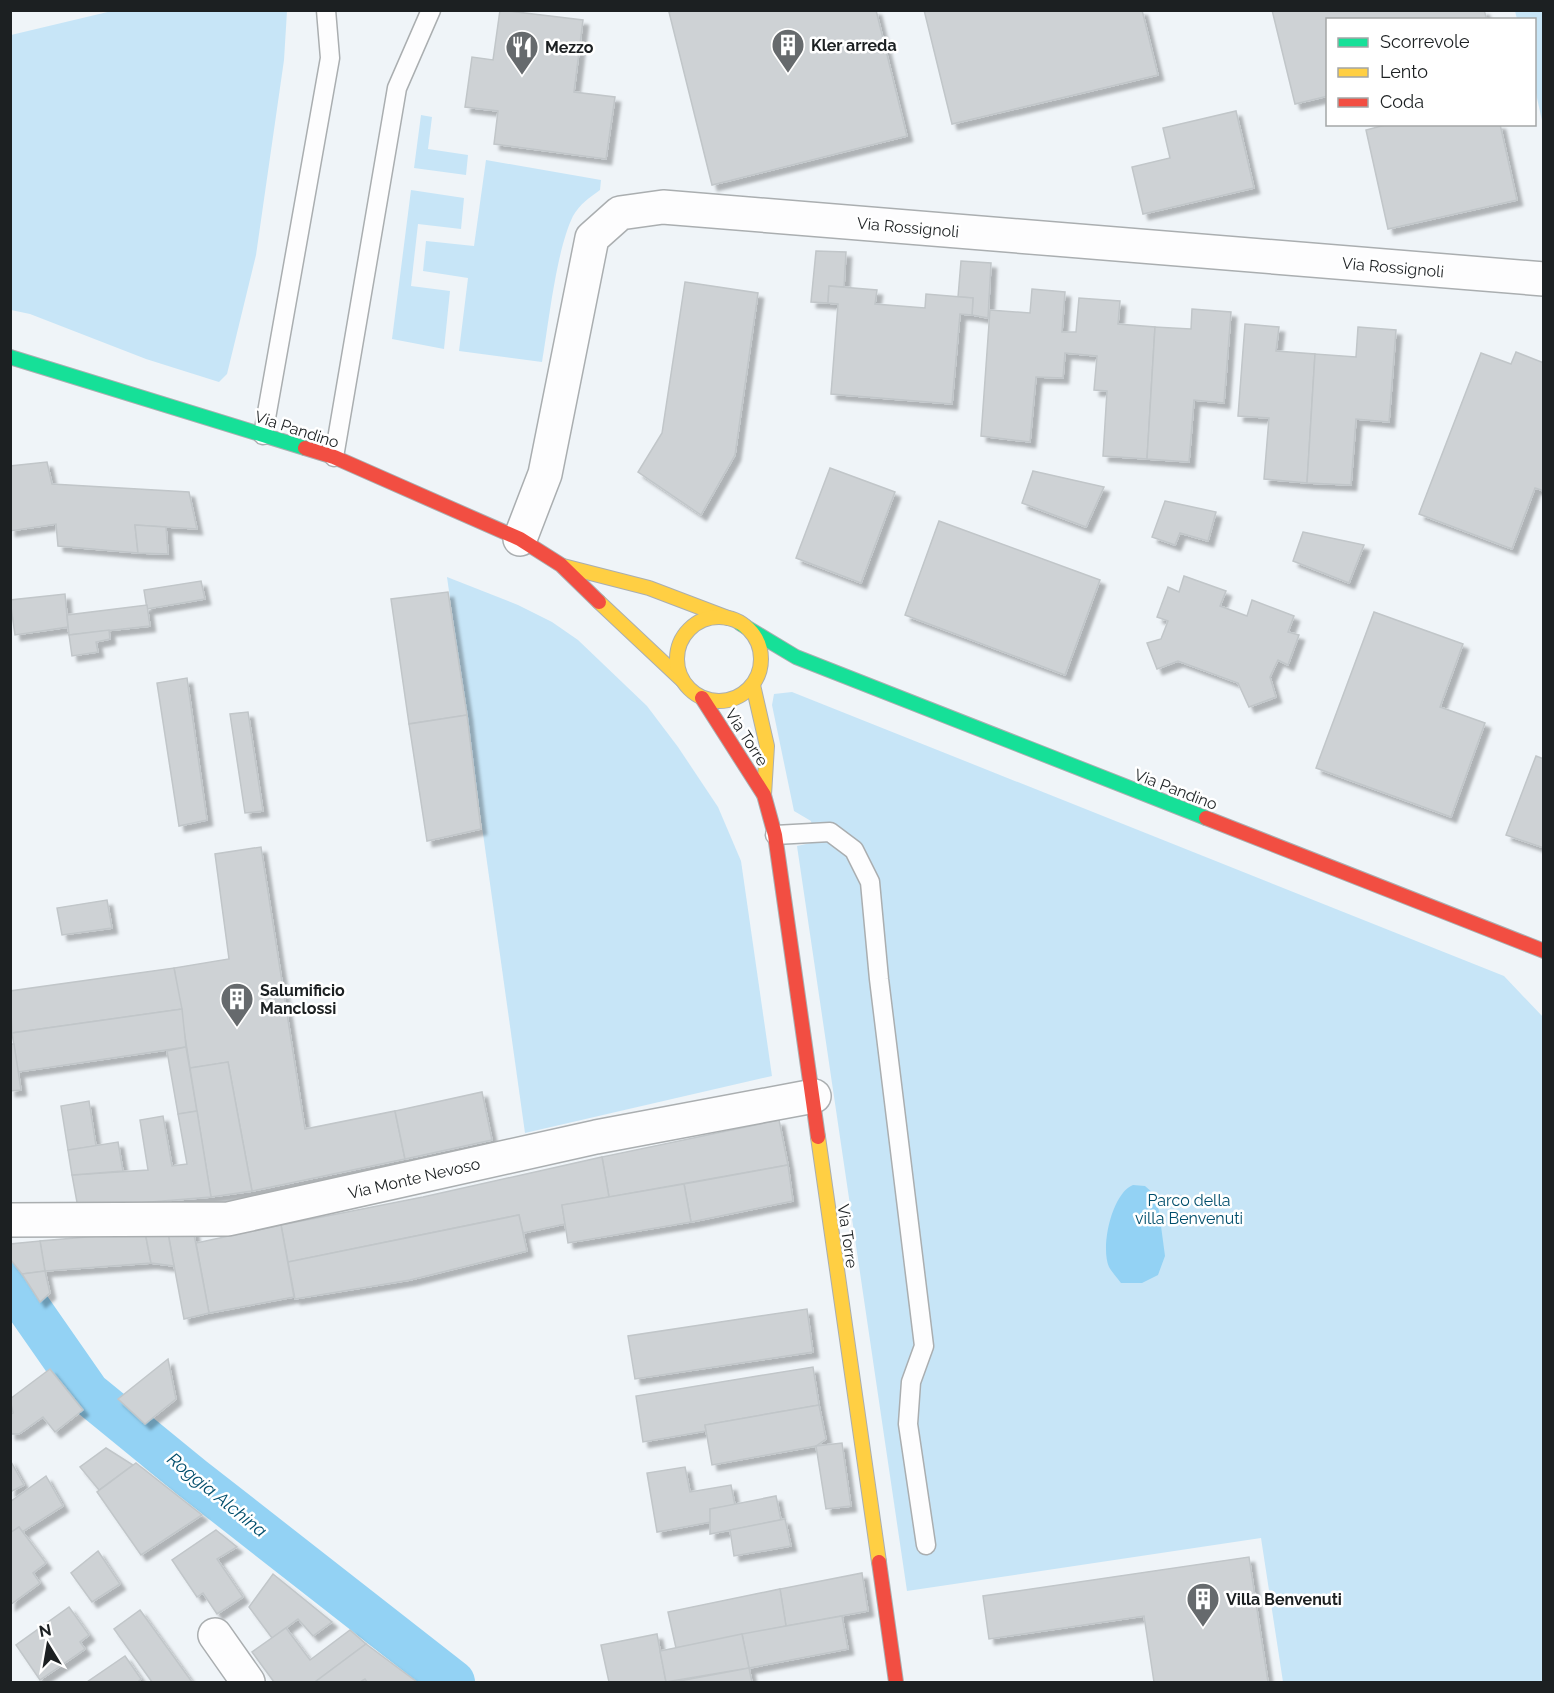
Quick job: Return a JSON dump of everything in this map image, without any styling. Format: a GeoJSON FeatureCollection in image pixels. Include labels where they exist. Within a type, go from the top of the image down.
{"type":"FeatureCollection","features":[{"type":"Feature","properties":{"kind":"street","name":"Via Rossignoli"},"geometry":{"type":"LineString","coordinates":[[520,539],[545,474],[592,238],[620,213],[663,207],[1544,279]]}},
{"type":"Feature","properties":{"kind":"street","name":"Via Pandino"},"geometry":{"type":"LineString","coordinates":[[10,357],[334,457],[520,539],[561,565],[682,680]]}},
{"type":"Feature","properties":{"kind":"street","name":"Via Pandino"},"geometry":{"type":"LineString","coordinates":[[561,565],[649,588],[735,621],[796,657],[1544,951]]}},
{"type":"Feature","properties":{"kind":"street"},"geometry":{"type":"LineString","coordinates":[[756,678],[761,658],[758,645],[752,633],[735,621],[714,618],[701,621],[681,640],[677,667],[682,680],[702,698],[716,702],[730,700],[743,694],[756,678],[796,657]]}},
{"type":"Feature","properties":{"kind":"street","name":"Via Torre"},"geometry":{"type":"LineString","coordinates":[[756,678],[767,746],[764,795]]}},
{"type":"Feature","properties":{"kind":"street","name":"Via Torre"},"geometry":{"type":"LineString","coordinates":[[702,698],[764,795],[775,835],[896,1683]]}},
{"type":"Feature","properties":{"kind":"street","name":"Via Monte Nevoso"},"geometry":{"type":"LineString","coordinates":[[18,1219],[228,1219],[597,1137],[814,1096]]}},
{"type":"Feature","properties":{"kind":"street"},"geometry":{"type":"LineString","coordinates":[[214,1635],[248,1683]]}},
{"type":"Feature","properties":{"kind":"lane"},"geometry":{"type":"LineString","coordinates":[[263,435],[330,58],[326,10]]}},
{"type":"Feature","properties":{"kind":"lane"},"geometry":{"type":"LineString","coordinates":[[334,457],[397,88],[431,10]]}},
{"type":"Feature","properties":{"kind":"lane"},"geometry":{"type":"LineString","coordinates":[[775,835],[830,832],[854,850],[863,862],[870,882],[879,979],[924,1346],[911,1382],[908,1424],[926,1545]]}},
{"type":"Feature","properties":{"kind":"green space"},"geometry":{"type":"Polygon","coordinates":[[[116,10],[287,11],[284,60],[256,255],[227,374],[219,382],[146,359],[30,314],[11,310],[11,35],[116,10]]]}},
{"type":"Feature","properties":{"kind":"green space"},"geometry":{"type":"Polygon","coordinates":[[[1515,11],[1543,11],[1543,125],[1536,94],[1536,18],[1517,18],[1515,11]]]}},
{"type":"Feature","properties":{"kind":"green space"},"geometry":{"type":"Polygon","coordinates":[[[421,115],[432,117],[428,149],[468,155],[466,175],[414,168],[421,115]]]}},
{"type":"Feature","properties":{"kind":"green space"},"geometry":{"type":"Polygon","coordinates":[[[486,160],[601,180],[600,190],[579,208],[567,231],[550,307],[542,362],[459,351],[468,278],[423,271],[426,241],[474,246],[486,160]]]}},
{"type":"Feature","properties":{"kind":"green space"},"geometry":{"type":"Polygon","coordinates":[[[411,190],[464,198],[461,229],[418,224],[411,286],[450,291],[444,349],[392,339],[411,190]]]}},
{"type":"Feature","properties":{"kind":"green space"},"geometry":{"type":"Polygon","coordinates":[[[447,577],[518,605],[552,622],[578,640],[647,706],[718,807],[741,861],[772,1076],[525,1133],[447,577]]]}},
{"type":"Feature","properties":{"kind":"green space","name":"Parco della villa Benvenuti"},"geometry":{"type":"Polygon","coordinates":[[[792,692],[1504,976],[1543,1017],[1543,1682],[1283,1682],[1261,1538],[907,1591],[797,846],[815,842],[811,821],[794,811],[772,705],[774,694],[792,692]]]}},
{"type":"Feature","properties":{"kind":"water"},"geometry":{"type":"Polygon","coordinates":[[[1133,1185],[1145,1186],[1154,1194],[1159,1211],[1165,1256],[1158,1275],[1142,1283],[1121,1283],[1109,1267],[1107,1234],[1119,1198],[1133,1185]]]}},
{"type":"Feature","properties":{"kind":"building","name":"Mezzo"},"geometry":{"type":"Polygon","coordinates":[[[500,10],[583,20],[574,92],[615,97],[606,159],[494,144],[498,111],[465,107],[472,57],[493,60],[500,10]]]}},
{"type":"Feature","properties":{"kind":"building","name":"Kler arreda"},"geometry":{"type":"Polygon","coordinates":[[[675,10],[876,10],[907,136],[712,185],[669,12],[675,10]]]}},
{"type":"Feature","properties":{"kind":"building"},"geometry":{"type":"Polygon","coordinates":[[[924,10],[1142,10],[1158,75],[952,124],[924,10]]]}},
{"type":"Feature","properties":{"kind":"building"},"geometry":{"type":"Polygon","coordinates":[[[1272,10],[1484,10],[1486,18],[1326,18],[1326,96],[1295,104],[1272,10]]]}},
{"type":"Feature","properties":{"kind":"building"},"geometry":{"type":"Polygon","coordinates":[[[1236,111],[1254,188],[1143,214],[1132,167],[1170,158],[1163,128],[1236,111]]]}},
{"type":"Feature","properties":{"kind":"building"},"geometry":{"type":"Polygon","coordinates":[[[1381,126],[1500,126],[1517,200],[1388,229],[1366,130],[1381,126]]]}},
{"type":"Feature","properties":{"kind":"building"},"geometry":{"type":"Polygon","coordinates":[[[816,251],[846,252],[844,287],[829,286],[828,303],[811,302],[816,251]]]}},
{"type":"Feature","properties":{"kind":"building"},"geometry":{"type":"Polygon","coordinates":[[[961,261],[991,263],[988,318],[972,315],[973,298],[958,297],[961,261]]]}},
{"type":"Feature","properties":{"kind":"building"},"geometry":{"type":"Polygon","coordinates":[[[685,282],[758,293],[735,455],[701,515],[638,472],[662,433],[685,282]]]}},
{"type":"Feature","properties":{"kind":"building"},"geometry":{"type":"Polygon","coordinates":[[[829,286],[877,290],[875,304],[925,308],[926,294],[973,298],[972,315],[960,314],[952,404],[831,394],[838,304],[828,303],[829,286]]]}},
{"type":"Feature","properties":{"kind":"building"},"geometry":{"type":"Polygon","coordinates":[[[1032,289],[1065,292],[1062,332],[1076,332],[1079,298],[1120,301],[1118,324],[1155,327],[1147,459],[1103,456],[1107,391],[1094,390],[1097,356],[1065,353],[1063,378],[1036,377],[1030,442],[981,436],[990,310],[1030,313],[1032,289]]]}},
{"type":"Feature","properties":{"kind":"building"},"geometry":{"type":"Polygon","coordinates":[[[1192,309],[1231,312],[1224,403],[1194,400],[1189,462],[1147,459],[1155,327],[1191,329],[1192,309]]]}},
{"type":"Feature","properties":{"kind":"building"},"geometry":{"type":"Polygon","coordinates":[[[1245,324],[1279,327],[1276,351],[1315,354],[1307,483],[1264,479],[1269,418],[1238,416],[1245,324]]]}},
{"type":"Feature","properties":{"kind":"building"},"geometry":{"type":"Polygon","coordinates":[[[1358,327],[1396,330],[1389,422],[1356,419],[1351,485],[1307,483],[1315,354],[1356,357],[1358,327]]]}},
{"type":"Feature","properties":{"kind":"building"},"geometry":{"type":"Polygon","coordinates":[[[1516,352],[1544,363],[1544,491],[1535,488],[1512,549],[1419,514],[1481,353],[1511,364],[1516,352]]]}},
{"type":"Feature","properties":{"kind":"building"},"geometry":{"type":"Polygon","coordinates":[[[47,462],[52,484],[189,492],[197,529],[135,525],[138,553],[58,546],[56,524],[10,531],[10,466],[47,462]]]}},
{"type":"Feature","properties":{"kind":"building"},"geometry":{"type":"Polygon","coordinates":[[[830,468],[895,492],[861,583],[796,558],[830,468]]]}},
{"type":"Feature","properties":{"kind":"building"},"geometry":{"type":"Polygon","coordinates":[[[1033,471],[1104,487],[1086,527],[1022,503],[1033,471]]]}},
{"type":"Feature","properties":{"kind":"building"},"geometry":{"type":"Polygon","coordinates":[[[1165,501],[1216,512],[1208,541],[1180,533],[1175,545],[1152,537],[1165,501]]]}},
{"type":"Feature","properties":{"kind":"building"},"geometry":{"type":"Polygon","coordinates":[[[939,521],[1100,580],[1065,675],[905,615],[939,521]]]}},
{"type":"Feature","properties":{"kind":"building"},"geometry":{"type":"Polygon","coordinates":[[[135,525],[166,527],[168,554],[138,553],[135,525]]]}},
{"type":"Feature","properties":{"kind":"building"},"geometry":{"type":"Polygon","coordinates":[[[1303,532],[1364,545],[1349,583],[1293,561],[1303,532]]]}},
{"type":"Feature","properties":{"kind":"building"},"geometry":{"type":"Polygon","coordinates":[[[1184,576],[1226,591],[1220,606],[1247,616],[1252,600],[1294,616],[1288,632],[1299,635],[1288,665],[1278,660],[1270,677],[1276,697],[1249,707],[1238,683],[1178,661],[1157,669],[1147,643],[1161,639],[1168,621],[1157,617],[1168,587],[1179,592],[1184,576]]]}},
{"type":"Feature","properties":{"kind":"building"},"geometry":{"type":"Polygon","coordinates":[[[201,581],[205,599],[147,609],[144,590],[201,581]]]}},
{"type":"Feature","properties":{"kind":"building"},"geometry":{"type":"Polygon","coordinates":[[[448,592],[467,715],[409,724],[391,599],[448,592]]]}},
{"type":"Feature","properties":{"kind":"building"},"geometry":{"type":"Polygon","coordinates":[[[65,594],[68,627],[15,635],[10,600],[65,594]]]}},
{"type":"Feature","properties":{"kind":"building"},"geometry":{"type":"Polygon","coordinates":[[[147,605],[150,626],[69,635],[67,615],[147,605]]]}},
{"type":"Feature","properties":{"kind":"building"},"geometry":{"type":"Polygon","coordinates":[[[1374,612],[1463,644],[1440,707],[1485,723],[1451,817],[1316,768],[1374,612]]]}},
{"type":"Feature","properties":{"kind":"building"},"geometry":{"type":"Polygon","coordinates":[[[109,630],[110,639],[96,642],[98,652],[72,656],[69,635],[109,630]]]}},
{"type":"Feature","properties":{"kind":"building"},"geometry":{"type":"Polygon","coordinates":[[[187,678],[207,820],[179,826],[157,683],[187,678]]]}},
{"type":"Feature","properties":{"kind":"building"},"geometry":{"type":"Polygon","coordinates":[[[248,712],[263,811],[245,813],[230,714],[248,712]]]}},
{"type":"Feature","properties":{"kind":"building"},"geometry":{"type":"Polygon","coordinates":[[[467,715],[481,829],[427,841],[409,724],[467,715]]]}},
{"type":"Feature","properties":{"kind":"building"},"geometry":{"type":"Polygon","coordinates":[[[1536,756],[1544,759],[1544,848],[1506,835],[1536,756]]]}},
{"type":"Feature","properties":{"kind":"building","name":"Salumificio Manclossi"},"geometry":{"type":"Polygon","coordinates":[[[261,847],[305,1129],[395,1111],[405,1159],[252,1191],[228,1062],[190,1068],[174,968],[229,959],[215,854],[261,847]]]}},
{"type":"Feature","properties":{"kind":"building"},"geometry":{"type":"Polygon","coordinates":[[[107,900],[112,928],[62,935],[57,908],[107,900]]]}},
{"type":"Feature","properties":{"kind":"building"},"geometry":{"type":"Polygon","coordinates":[[[174,968],[182,1009],[12,1033],[10,991],[174,968]]]}},
{"type":"Feature","properties":{"kind":"building"},"geometry":{"type":"Polygon","coordinates":[[[182,1009],[186,1047],[18,1072],[12,1033],[182,1009]]]}},
{"type":"Feature","properties":{"kind":"building"},"geometry":{"type":"Polygon","coordinates":[[[10,1044],[14,1044],[21,1090],[10,1091],[10,1044]]]}},
{"type":"Feature","properties":{"kind":"building"},"geometry":{"type":"Polygon","coordinates":[[[186,1047],[197,1111],[178,1114],[167,1051],[186,1047]]]}},
{"type":"Feature","properties":{"kind":"building"},"geometry":{"type":"Polygon","coordinates":[[[228,1062],[252,1191],[211,1197],[190,1068],[228,1062]]]}},
{"type":"Feature","properties":{"kind":"building"},"geometry":{"type":"Polygon","coordinates":[[[482,1092],[492,1140],[405,1159],[395,1111],[482,1092]]]}},
{"type":"Feature","properties":{"kind":"building"},"geometry":{"type":"Polygon","coordinates":[[[89,1101],[96,1146],[68,1150],[61,1106],[89,1101]]]}},
{"type":"Feature","properties":{"kind":"building"},"geometry":{"type":"Polygon","coordinates":[[[197,1111],[211,1197],[78,1208],[72,1175],[148,1170],[140,1120],[163,1116],[172,1166],[187,1164],[178,1114],[197,1111]]]}},
{"type":"Feature","properties":{"kind":"building"},"geometry":{"type":"Polygon","coordinates":[[[779,1120],[788,1165],[609,1197],[602,1157],[779,1120]]]}},
{"type":"Feature","properties":{"kind":"building"},"geometry":{"type":"Polygon","coordinates":[[[118,1142],[123,1171],[72,1175],[68,1150],[118,1142]]]}},
{"type":"Feature","properties":{"kind":"building"},"geometry":{"type":"Polygon","coordinates":[[[602,1157],[609,1197],[562,1205],[565,1224],[523,1233],[519,1215],[288,1262],[281,1225],[423,1197],[602,1157]]]}},
{"type":"Feature","properties":{"kind":"building"},"geometry":{"type":"Polygon","coordinates":[[[788,1165],[793,1201],[691,1222],[684,1184],[788,1165]]]}},
{"type":"Feature","properties":{"kind":"building"},"geometry":{"type":"Polygon","coordinates":[[[684,1184],[691,1222],[568,1243],[562,1205],[684,1184]]]}},
{"type":"Feature","properties":{"kind":"building"},"geometry":{"type":"Polygon","coordinates":[[[519,1215],[527,1251],[410,1280],[295,1299],[288,1262],[519,1215]]]}},
{"type":"Feature","properties":{"kind":"building"},"geometry":{"type":"Polygon","coordinates":[[[281,1225],[294,1297],[209,1313],[196,1243],[281,1225]]]}},
{"type":"Feature","properties":{"kind":"building"},"geometry":{"type":"Polygon","coordinates":[[[193,1229],[209,1313],[184,1319],[168,1233],[193,1229]]]}},
{"type":"Feature","properties":{"kind":"building"},"geometry":{"type":"Polygon","coordinates":[[[145,1232],[151,1263],[45,1271],[40,1241],[145,1232]]]}},
{"type":"Feature","properties":{"kind":"building"},"geometry":{"type":"Polygon","coordinates":[[[145,1232],[168,1233],[174,1266],[151,1263],[145,1232]]]}},
{"type":"Feature","properties":{"kind":"building"},"geometry":{"type":"Polygon","coordinates":[[[40,1241],[45,1271],[22,1274],[10,1259],[10,1244],[40,1241]]]}},
{"type":"Feature","properties":{"kind":"building"},"geometry":{"type":"Polygon","coordinates":[[[45,1271],[50,1293],[40,1302],[22,1274],[45,1271]]]}},
{"type":"Feature","properties":{"kind":"building"},"geometry":{"type":"Polygon","coordinates":[[[807,1309],[813,1352],[635,1379],[628,1336],[807,1309]]]}},
{"type":"Feature","properties":{"kind":"building"},"geometry":{"type":"Polygon","coordinates":[[[168,1359],[176,1399],[145,1424],[118,1399],[168,1359]]]}},
{"type":"Feature","properties":{"kind":"building"},"geometry":{"type":"Polygon","coordinates":[[[813,1367],[819,1405],[705,1425],[706,1431],[643,1442],[636,1396],[813,1367]]]}},
{"type":"Feature","properties":{"kind":"building"},"geometry":{"type":"Polygon","coordinates":[[[50,1369],[83,1410],[55,1432],[43,1417],[19,1434],[10,1434],[10,1415],[13,1413],[10,1399],[50,1369]]]}},
{"type":"Feature","properties":{"kind":"building"},"geometry":{"type":"Polygon","coordinates":[[[819,1405],[826,1439],[816,1446],[712,1465],[705,1425],[819,1405]]]}},
{"type":"Feature","properties":{"kind":"building"},"geometry":{"type":"Polygon","coordinates":[[[842,1443],[851,1506],[826,1509],[816,1446],[842,1443]]]}},
{"type":"Feature","properties":{"kind":"building"},"geometry":{"type":"Polygon","coordinates":[[[106,1448],[133,1465],[99,1490],[80,1467],[106,1448]]]}},
{"type":"Feature","properties":{"kind":"building"},"geometry":{"type":"Polygon","coordinates":[[[10,1460],[24,1485],[10,1492],[10,1460]]]}},
{"type":"Feature","properties":{"kind":"building"},"geometry":{"type":"Polygon","coordinates":[[[136,1463],[202,1515],[141,1555],[97,1492],[136,1463]]]}},
{"type":"Feature","properties":{"kind":"building"},"geometry":{"type":"Polygon","coordinates":[[[685,1467],[690,1492],[731,1485],[735,1505],[710,1509],[711,1522],[657,1532],[647,1473],[685,1467]]]}},
{"type":"Feature","properties":{"kind":"building"},"geometry":{"type":"Polygon","coordinates":[[[46,1476],[63,1506],[22,1532],[19,1527],[10,1533],[10,1502],[46,1476]]]}},
{"type":"Feature","properties":{"kind":"building"},"geometry":{"type":"Polygon","coordinates":[[[776,1496],[781,1520],[710,1534],[710,1509],[776,1496]]]}},
{"type":"Feature","properties":{"kind":"building"},"geometry":{"type":"Polygon","coordinates":[[[785,1519],[791,1546],[734,1556],[730,1530],[785,1519]]]}},
{"type":"Feature","properties":{"kind":"building"},"geometry":{"type":"Polygon","coordinates":[[[19,1527],[46,1563],[33,1573],[40,1583],[10,1605],[10,1533],[19,1527]]]}},
{"type":"Feature","properties":{"kind":"building"},"geometry":{"type":"Polygon","coordinates":[[[216,1530],[237,1547],[217,1559],[243,1597],[217,1614],[203,1593],[197,1597],[172,1560],[216,1530]]]}},
{"type":"Feature","properties":{"kind":"building"},"geometry":{"type":"Polygon","coordinates":[[[98,1551],[120,1584],[92,1602],[71,1573],[98,1551]]]}},
{"type":"Feature","properties":{"kind":"building","name":"Villa Benvenuti"},"geometry":{"type":"Polygon","coordinates":[[[1249,1557],[1268,1682],[1154,1682],[1144,1616],[989,1639],[983,1596],[1249,1557]]]}},
{"type":"Feature","properties":{"kind":"building"},"geometry":{"type":"Polygon","coordinates":[[[862,1573],[868,1611],[786,1626],[780,1589],[862,1573]]]}},
{"type":"Feature","properties":{"kind":"building"},"geometry":{"type":"Polygon","coordinates":[[[273,1574],[332,1622],[313,1636],[298,1619],[272,1638],[249,1607],[273,1574]]]}},
{"type":"Feature","properties":{"kind":"building"},"geometry":{"type":"Polygon","coordinates":[[[780,1589],[786,1626],[676,1648],[668,1612],[780,1589]]]}},
{"type":"Feature","properties":{"kind":"building"},"geometry":{"type":"Polygon","coordinates":[[[69,1607],[89,1635],[80,1642],[85,1649],[40,1680],[16,1645],[69,1607]]]}},
{"type":"Feature","properties":{"kind":"building"},"geometry":{"type":"Polygon","coordinates":[[[140,1610],[192,1682],[152,1682],[114,1629],[140,1610]]]}},
{"type":"Feature","properties":{"kind":"building"},"geometry":{"type":"Polygon","coordinates":[[[842,1616],[848,1649],[749,1668],[742,1634],[842,1616]]]}},
{"type":"Feature","properties":{"kind":"building"},"geometry":{"type":"Polygon","coordinates":[[[286,1628],[310,1660],[350,1630],[366,1644],[315,1682],[274,1682],[252,1652],[286,1628]]]}},
{"type":"Feature","properties":{"kind":"building"},"geometry":{"type":"Polygon","coordinates":[[[657,1634],[666,1682],[609,1682],[601,1645],[657,1634]]]}},
{"type":"Feature","properties":{"kind":"building"},"geometry":{"type":"Polygon","coordinates":[[[742,1634],[749,1668],[666,1682],[660,1651],[742,1634]]]}},
{"type":"Feature","properties":{"kind":"building"},"geometry":{"type":"Polygon","coordinates":[[[366,1644],[417,1682],[367,1682],[365,1679],[360,1682],[315,1682],[366,1644]]]}},
{"type":"Feature","properties":{"kind":"building"},"geometry":{"type":"Polygon","coordinates":[[[125,1656],[141,1679],[138,1682],[87,1682],[125,1656]]]}},
{"type":"Feature","properties":{"kind":"building"},"geometry":{"type":"Polygon","coordinates":[[[749,1668],[752,1682],[674,1682],[749,1668]]]}},
{"type":"Feature","properties":{"kind":"waterway","name":"Roggia Alchina"},"geometry":{"type":"LineString","coordinates":[[10,1281],[88,1393],[192,1478],[453,1682]]}},
{"type":"Feature","properties":{"kind":"traffic: fast"},"geometry":{"type":"LineString","coordinates":[[10,357],[305,448]]}},
{"type":"Feature","properties":{"kind":"traffic: fast"},"geometry":{"type":"LineString","coordinates":[[741,624],[796,657],[1206,818]]}},
{"type":"Feature","properties":{"kind":"traffic: slow"},"geometry":{"type":"LineString","coordinates":[[563,566],[649,588],[728,618]]}},
{"type":"Feature","properties":{"kind":"traffic: slow"},"geometry":{"type":"LineString","coordinates":[[599,602],[682,680]]}},
{"type":"Feature","properties":{"kind":"traffic: slow"},"geometry":{"type":"LineString","coordinates":[[719,617],[735,620],[749,629],[758,643],[761,659],[758,675],[749,689],[735,698],[719,701],[703,698],[689,689],[680,675],[677,659],[680,643],[689,629],[703,620],[719,617]]}},
{"type":"Feature","properties":{"kind":"traffic: slow"},"geometry":{"type":"LineString","coordinates":[[753,685],[767,746],[764,795]]}},
{"type":"Feature","properties":{"kind":"traffic: slow"},"geometry":{"type":"LineString","coordinates":[[818,1137],[879,1562]]}},
{"type":"Feature","properties":{"kind":"traffic: jam"},"geometry":{"type":"LineString","coordinates":[[305,448],[334,457],[520,539],[561,565],[599,602]]}},
{"type":"Feature","properties":{"kind":"traffic: jam"},"geometry":{"type":"LineString","coordinates":[[702,698],[764,795],[775,835],[818,1137]]}},
{"type":"Feature","properties":{"kind":"traffic: jam"},"geometry":{"type":"LineString","coordinates":[[1206,818],[1544,951]]}},
{"type":"Feature","properties":{"kind":"traffic: jam"},"geometry":{"type":"LineString","coordinates":[[879,1562],[896,1682]]}},
{"type":"Feature","properties":{"kind":"place","name":"Kler arreda"},"geometry":{"type":"Point","coordinates":[788,74]}},
{"type":"Feature","properties":{"kind":"place","name":"Mezzo"},"geometry":{"type":"Point","coordinates":[522,76]}},
{"type":"Feature","properties":{"kind":"place","name":"Salumificio Manclossi"},"geometry":{"type":"Point","coordinates":[237,1028]}},
{"type":"Feature","properties":{"kind":"place","name":"Villa Benvenuti"},"geometry":{"type":"Point","coordinates":[1203,1628]}}]}
